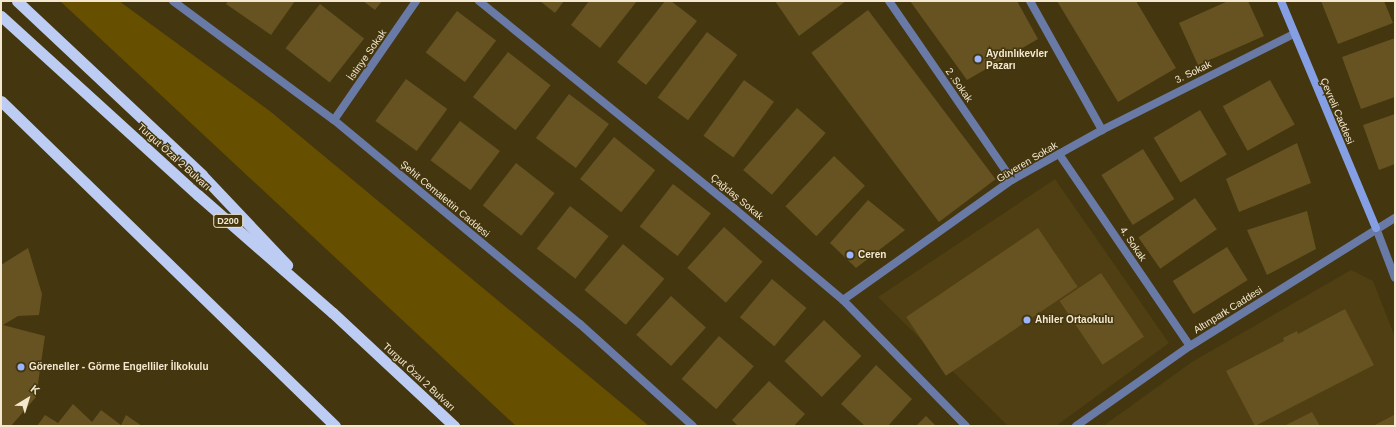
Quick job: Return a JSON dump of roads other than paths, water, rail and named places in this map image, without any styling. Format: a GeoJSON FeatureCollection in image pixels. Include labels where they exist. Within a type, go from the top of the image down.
{"type":"FeatureCollection","features":[{"type":"Feature","properties":{"kind":"highway","name":"Turgut Özal 2 Bulvarı"},"geometry":{"type":"LineString","coordinates":[[17,1],[202,175],[333,313]]}},
{"type":"Feature","properties":{"kind":"highway","name":"Turgut Özal 2 Bulvarı"},"geometry":{"type":"LineString","coordinates":[[1,16],[198,195],[333,313],[454,426]]}},
{"type":"Feature","properties":{"kind":"highway"},"geometry":{"type":"LineString","coordinates":[[1,101],[335,426]]}},
{"type":"Feature","properties":{"kind":"highway"},"geometry":{"type":"LineString","coordinates":[[1,112],[74,172]]}},
{"type":"Feature","properties":{"kind":"main road","name":"Çevreli Caddesi"},"geometry":{"type":"LineString","coordinates":[[1282,1],[1294,34],[1376,228]]}},
{"type":"Feature","properties":{"kind":"street","name":"Şehit Cemalettin Caddesi"},"geometry":{"type":"LineString","coordinates":[[172,1],[334,120],[580,324],[693,426]]}},
{"type":"Feature","properties":{"kind":"street","name":"İstinye Sokak"},"geometry":{"type":"LineString","coordinates":[[334,120],[416,1]]}},
{"type":"Feature","properties":{"kind":"street","name":"Çağdaş Sokak"},"geometry":{"type":"LineString","coordinates":[[479,1],[729,204],[843,300],[966,426]]}},
{"type":"Feature","properties":{"kind":"street","name":"2 .Sokak"},"geometry":{"type":"LineString","coordinates":[[889,1],[1012,180]]}},
{"type":"Feature","properties":{"kind":"street"},"geometry":{"type":"LineString","coordinates":[[1030,1],[1102,130]]}},
{"type":"Feature","properties":{"kind":"street","name":"3. Sokak"},"geometry":{"type":"LineString","coordinates":[[1102,130],[1294,34]]}},
{"type":"Feature","properties":{"kind":"street","name":"Güveren Sokak"},"geometry":{"type":"LineString","coordinates":[[843,300],[1012,180],[1102,130]]}},
{"type":"Feature","properties":{"kind":"street","name":"4. Sokak"},"geometry":{"type":"LineString","coordinates":[[1060,154],[1190,346]]}},
{"type":"Feature","properties":{"kind":"street","name":"Altınpark Caddesi"},"geometry":{"type":"LineString","coordinates":[[1076,426],[1190,346],[1376,228],[1395,218]]}},
{"type":"Feature","properties":{"kind":"street"},"geometry":{"type":"LineString","coordinates":[[1376,228],[1395,278]]}},
{"type":"Feature","properties":{"kind":"place","name":"Aydınlıkevler Pazarı"},"geometry":{"type":"Point","coordinates":[978,59]}},
{"type":"Feature","properties":{"kind":"place","name":"Ceren"},"geometry":{"type":"Point","coordinates":[850,255]}},
{"type":"Feature","properties":{"kind":"place","name":"Ahiler Ortaokulu"},"geometry":{"type":"Point","coordinates":[1027,320]}},
{"type":"Feature","properties":{"kind":"place","name":"Göreneller - Görme Engelliler İlkokulu"},"geometry":{"type":"Point","coordinates":[21,367]}}]}
